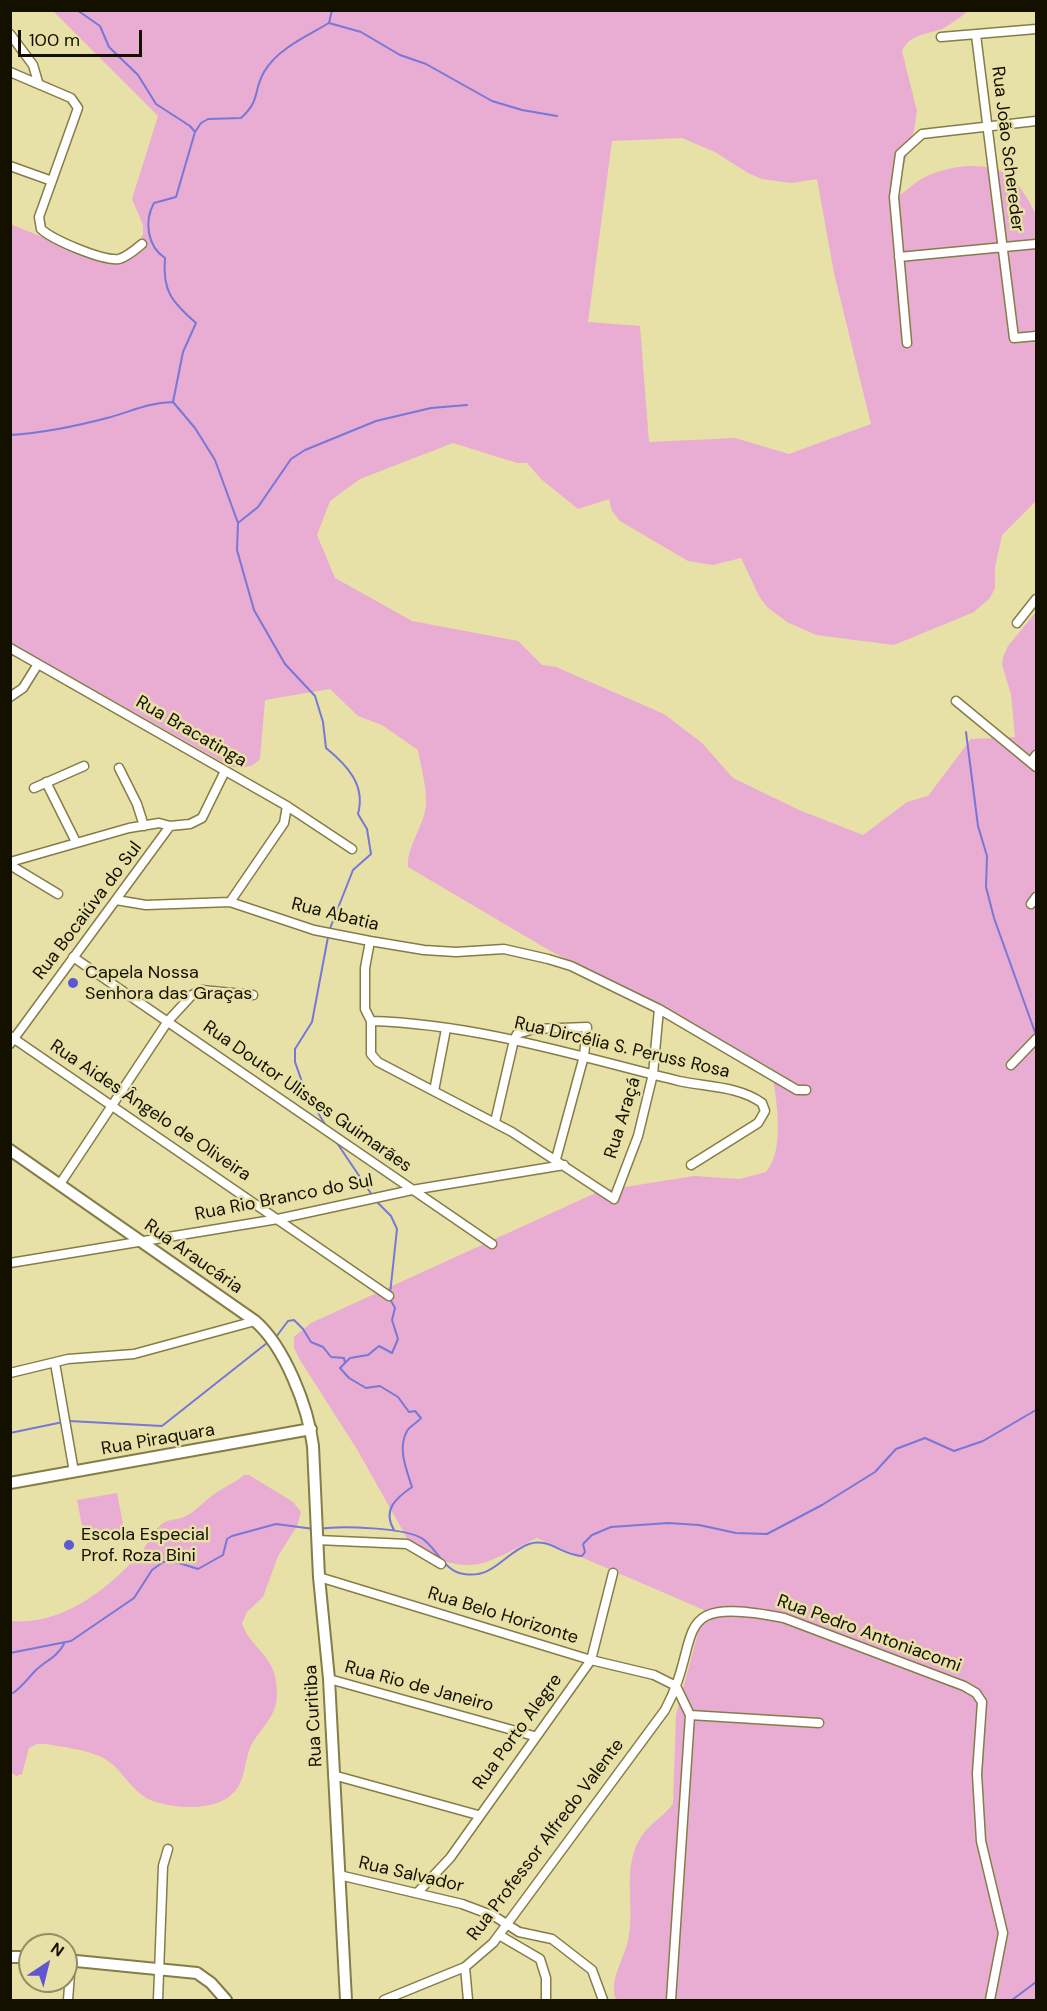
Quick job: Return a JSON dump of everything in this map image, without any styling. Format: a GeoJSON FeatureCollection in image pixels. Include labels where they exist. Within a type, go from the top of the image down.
{"type":"FeatureCollection","features":[{"type":"Feature","properties":{"kind":"street"},"geometry":{"type":"LineString","coordinates":[[941,36],[1036,29]]}},
{"type":"Feature","properties":{"kind":"street"},"geometry":{"type":"LineString","coordinates":[[10,34],[33,64],[38,82]]}},
{"type":"Feature","properties":{"kind":"street","name":"Rua João Schereder"},"geometry":{"type":"LineString","coordinates":[[976,35],[1014,338],[1036,336]]}},
{"type":"Feature","properties":{"kind":"street"},"geometry":{"type":"LineString","coordinates":[[10,72],[38,82],[71,99],[78,108],[39,217],[41,229],[49,237],[110,259],[122,258],[142,244]]}},
{"type":"Feature","properties":{"kind":"street"},"geometry":{"type":"LineString","coordinates":[[907,343],[894,197],[900,154],[922,134],[1036,122]]}},
{"type":"Feature","properties":{"kind":"street"},"geometry":{"type":"LineString","coordinates":[[10,166],[52,181]]}},
{"type":"Feature","properties":{"kind":"street"},"geometry":{"type":"LineString","coordinates":[[899,257],[1036,243]]}},
{"type":"Feature","properties":{"kind":"street"},"geometry":{"type":"LineString","coordinates":[[1017,623],[1036,599]]}},
{"type":"Feature","properties":{"kind":"street","name":"Rua Bracatinga"},"geometry":{"type":"LineString","coordinates":[[10,648],[287,806],[352,849]]}},
{"type":"Feature","properties":{"kind":"street"},"geometry":{"type":"LineString","coordinates":[[10,697],[23,688],[38,664]]}},
{"type":"Feature","properties":{"kind":"street"},"geometry":{"type":"LineString","coordinates":[[956,701],[1035,761]]}},
{"type":"Feature","properties":{"kind":"street"},"geometry":{"type":"LineString","coordinates":[[34,788],[84,766]]}},
{"type":"Feature","properties":{"kind":"street"},"geometry":{"type":"LineString","coordinates":[[118,768],[137,804],[144,825]]}},
{"type":"Feature","properties":{"kind":"street"},"geometry":{"type":"LineString","coordinates":[[10,864],[76,842],[144,825],[190,824],[202,818],[225,771]]}},
{"type":"Feature","properties":{"kind":"street"},"geometry":{"type":"LineString","coordinates":[[46,782],[76,842]]}},
{"type":"Feature","properties":{"kind":"street"},"geometry":{"type":"LineString","coordinates":[[230,902],[284,823],[287,806]]}},
{"type":"Feature","properties":{"kind":"street","name":"Rua Bocaiúva do Sul"},"geometry":{"type":"LineString","coordinates":[[12,1040],[170,826]]}},
{"type":"Feature","properties":{"kind":"street"},"geometry":{"type":"LineString","coordinates":[[10,864],[58,894]]}},
{"type":"Feature","properties":{"kind":"street","name":"Rua Abatia"},"geometry":{"type":"LineString","coordinates":[[116,900],[146,905],[230,902],[314,930],[370,941],[424,950],[456,952],[504,949],[571,966],[659,1009]]}},
{"type":"Feature","properties":{"kind":"street"},"geometry":{"type":"LineString","coordinates":[[370,941],[365,968],[364,1009],[370,1021],[371,1054],[378,1062],[495,1122],[560,1162],[589,1029],[534,1029],[518,1034],[514,1040],[495,1122]]}},
{"type":"Feature","properties":{"kind":"street","name":"Rua Doutor Ulisses Guimarães"},"geometry":{"type":"LineString","coordinates":[[73,957],[492,1245]]}},
{"type":"Feature","properties":{"kind":"street"},"geometry":{"type":"LineString","coordinates":[[60,1184],[168,1021],[192,996],[202,990],[253,995]]}},
{"type":"Feature","properties":{"kind":"street"},"geometry":{"type":"LineString","coordinates":[[659,1009],[797,1090],[806,1090]]}},
{"type":"Feature","properties":{"kind":"street","name":"Rua Araçá"},"geometry":{"type":"LineString","coordinates":[[560,1162],[614,1199],[638,1136],[653,1074],[659,1009]]}},
{"type":"Feature","properties":{"kind":"street","name":"Rua Dircélia S. Peruss Rosa"},"geometry":{"type":"LineString","coordinates":[[370,1021],[406,1022],[514,1040],[743,1093],[762,1103],[765,1111],[758,1123],[691,1165]]}},
{"type":"Feature","properties":{"kind":"street"},"geometry":{"type":"LineString","coordinates":[[434,1091],[446,1029]]}},
{"type":"Feature","properties":{"kind":"street"},"geometry":{"type":"LineString","coordinates":[[1011,1065],[1036,1039]]}},
{"type":"Feature","properties":{"kind":"street","name":"Rua Aides Ângelo de Oliveira"},"geometry":{"type":"LineString","coordinates":[[12,1040],[113,1105],[389,1296]]}},
{"type":"Feature","properties":{"kind":"street","name":"Rua Araucária"},"geometry":{"type":"LineString","coordinates":[[10,1150],[143,1241],[269,1333],[288,1369],[311,1429]]}},
{"type":"Feature","properties":{"kind":"street","name":"Rua Rio Branco do Sul"},"geometry":{"type":"LineString","coordinates":[[10,1263],[278,1219],[412,1190],[560,1162]]}},
{"type":"Feature","properties":{"kind":"street"},"geometry":{"type":"LineString","coordinates":[[10,1372],[55,1363],[134,1354],[255,1321]]}},
{"type":"Feature","properties":{"kind":"street"},"geometry":{"type":"LineString","coordinates":[[55,1363],[74,1472]]}},
{"type":"Feature","properties":{"kind":"street","name":"Rua Piraquara"},"geometry":{"type":"LineString","coordinates":[[10,1483],[311,1429]]}},
{"type":"Feature","properties":{"kind":"street","name":"Rua Curitiba"},"geometry":{"type":"LineString","coordinates":[[311,1429],[319,1577],[329,1679],[346,2001]]}},
{"type":"Feature","properties":{"kind":"street"},"geometry":{"type":"LineString","coordinates":[[317,1540],[407,1544],[441,1564]]}},
{"type":"Feature","properties":{"kind":"street","name":"Rua Porto Alegre"},"geometry":{"type":"LineString","coordinates":[[417,1893],[450,1858],[534,1736],[591,1660],[613,1573]]}},
{"type":"Feature","properties":{"kind":"street","name":"Rua Belo Horizonte"},"geometry":{"type":"LineString","coordinates":[[319,1577],[591,1660],[654,1675],[676,1686]]}},
{"type":"Feature","properties":{"kind":"street","name":"Rua Pedro Antoniacomi"},"geometry":{"type":"LineString","coordinates":[[676,1686],[689,1633],[697,1621],[705,1615],[719,1612],[759,1613],[807,1626],[964,1686],[976,1694],[982,1702],[977,1774],[981,1841],[1003,1933],[990,2001]]}},
{"type":"Feature","properties":{"kind":"street","name":"Rua Rio de Janeiro"},"geometry":{"type":"LineString","coordinates":[[329,1679],[534,1736]]}},
{"type":"Feature","properties":{"kind":"street"},"geometry":{"type":"LineString","coordinates":[[671,2001],[690,1715],[676,1686]]}},
{"type":"Feature","properties":{"kind":"street","name":"Rua Professor Alfredo Valente"},"geometry":{"type":"LineString","coordinates":[[384,2001],[465,1967],[499,1935],[665,1710],[676,1686]]}},
{"type":"Feature","properties":{"kind":"street"},"geometry":{"type":"LineString","coordinates":[[690,1715],[819,1723]]}},
{"type":"Feature","properties":{"kind":"street"},"geometry":{"type":"LineString","coordinates":[[333,1775],[478,1815]]}},
{"type":"Feature","properties":{"kind":"street"},"geometry":{"type":"LineString","coordinates":[[159,2001],[163,1866],[168,1849]]}},
{"type":"Feature","properties":{"kind":"street","name":"Rua Salvador"},"geometry":{"type":"LineString","coordinates":[[339,1875],[480,1910],[519,1932],[561,1943],[596,1976],[603,2001]]}},
{"type":"Feature","properties":{"kind":"street"},"geometry":{"type":"LineString","coordinates":[[499,1935],[532,1952],[540,1959],[546,1978],[546,2001]]}},
{"type":"Feature","properties":{"kind":"street"},"geometry":{"type":"LineString","coordinates":[[78,1961],[197,1973],[211,1983],[226,2001]]}},
{"type":"Feature","properties":{"kind":"street"},"geometry":{"type":"LineString","coordinates":[[465,1967],[468,2001]]}},
{"type":"Feature","properties":{"kind":"shaded area"},"geometry":{"type":"Polygon","coordinates":[[[53,11],[968,11],[944,28],[920,35],[910,41],[902,51],[917,111],[895,198],[921,179],[934,173],[956,167],[980,166],[1001,171],[1010,177],[1022,190],[1036,215],[1036,501],[1002,535],[995,567],[995,588],[990,598],[974,612],[894,645],[816,635],[787,622],[767,607],[759,596],[741,558],[713,565],[688,561],[620,521],[612,511],[609,499],[578,509],[541,479],[527,463],[517,463],[453,443],[360,479],[330,501],[317,535],[335,578],[412,621],[518,641],[542,665],[556,667],[664,714],[702,743],[733,778],[799,810],[863,835],[907,802],[928,796],[971,739],[1015,737],[1011,694],[1002,665],[1003,657],[1008,646],[1036,612],[1036,2000],[620,2000],[615,1998],[614,1983],[630,1929],[632,1860],[643,1834],[673,1804],[676,1715],[704,1610],[537,1538],[499,1557],[476,1564],[455,1564],[423,1552],[408,1540],[358,1451],[294,1348],[294,1337],[311,1323],[600,1191],[694,1176],[740,1179],[766,1172],[776,1150],[777,1107],[771,1068],[547,949],[408,867],[410,852],[426,805],[425,785],[418,750],[382,725],[358,716],[330,689],[265,700],[260,759],[247,767],[231,767],[11,643],[10,224],[80,252],[111,260],[138,244],[143,234],[143,225],[132,199],[158,116],[53,11]],[[682,138],[612,141],[588,322],[640,326],[649,442],[735,438],[789,454],[871,424],[834,273],[817,179],[791,183],[762,179],[715,152],[682,138]]]}},
{"type":"Feature","properties":{"kind":"shaded area"},"geometry":{"type":"Polygon","coordinates":[[[244,1475],[249,1475],[293,1502],[301,1512],[297,1526],[278,1556],[263,1597],[247,1612],[242,1623],[245,1631],[272,1668],[277,1697],[273,1712],[253,1742],[241,1781],[235,1791],[216,1803],[204,1806],[167,1805],[142,1795],[105,1759],[81,1750],[47,1744],[37,1744],[29,1748],[22,1774],[16,1776],[11,1772],[11,1621],[48,1618],[66,1611],[99,1592],[143,1550],[162,1524],[189,1515],[217,1492],[244,1475]]]}},
{"type":"Feature","properties":{"kind":"shaded area"},"geometry":{"type":"Polygon","coordinates":[[[117,1493],[124,1529],[84,1536],[77,1500],[117,1493]]]}},
{"type":"Feature","properties":{"kind":"waterway"},"geometry":{"type":"LineString","coordinates":[[77,10],[100,26],[109,47],[138,75],[156,104],[190,126],[195,132]]}},
{"type":"Feature","properties":{"kind":"waterway"},"geometry":{"type":"LineString","coordinates":[[329,931],[353,870],[371,854],[367,829],[358,814],[360,804],[357,785],[341,761],[326,748],[323,722],[315,696],[285,664],[254,610],[237,550],[238,523],[215,460],[195,428],[173,402],[183,352],[196,323],[170,295],[165,279],[165,258],[154,247],[148,225],[154,203],[176,197],[195,132],[201,123],[208,119],[241,118],[254,101],[264,72],[270,64],[284,50],[329,23],[332,10]]}},
{"type":"Feature","properties":{"kind":"waterway"},"geometry":{"type":"LineString","coordinates":[[329,23],[361,32],[400,55],[426,64],[492,101],[522,110],[557,116]]}},
{"type":"Feature","properties":{"kind":"waterway"},"geometry":{"type":"LineString","coordinates":[[10,435],[73,426],[148,405],[173,402]]}},
{"type":"Feature","properties":{"kind":"waterway"},"geometry":{"type":"LineString","coordinates":[[238,523],[258,507],[291,459],[305,450],[376,421],[431,408],[467,405]]}},
{"type":"Feature","properties":{"kind":"waterway"},"geometry":{"type":"LineString","coordinates":[[966,732],[978,826],[987,856],[986,887],[994,918],[1036,1035]]}},
{"type":"Feature","properties":{"kind":"waterway"},"geometry":{"type":"LineString","coordinates":[[326,1126],[306,1093],[295,1062],[295,1049],[312,1022],[328,937]]}},
{"type":"Feature","properties":{"kind":"waterway"},"geometry":{"type":"LineString","coordinates":[[337,1143],[372,1195]]}},
{"type":"Feature","properties":{"kind":"waterway"},"geometry":{"type":"LineString","coordinates":[[375,1200],[391,1216],[397,1229],[390,1294]]}},
{"type":"Feature","properties":{"kind":"waterway"},"geometry":{"type":"LineString","coordinates":[[390,1299],[395,1308],[392,1320],[398,1339],[392,1353],[379,1346],[368,1355],[350,1358],[340,1368],[349,1378],[366,1388],[380,1386],[398,1397],[409,1412],[415,1411],[421,1418],[408,1429],[404,1438],[404,1460],[412,1487],[392,1505],[390,1516],[394,1530]]}},
{"type":"Feature","properties":{"kind":"waterway"},"geometry":{"type":"LineString","coordinates":[[276,1337],[288,1321],[294,1320],[311,1342],[323,1347],[331,1357],[344,1358],[345,1363]]}},
{"type":"Feature","properties":{"kind":"waterway"},"geometry":{"type":"LineString","coordinates":[[69,1421],[162,1426],[267,1343]]}},
{"type":"Feature","properties":{"kind":"waterway"},"geometry":{"type":"LineString","coordinates":[[320,1529],[373,1528],[415,1535],[428,1543],[452,1569],[474,1575],[491,1569],[529,1544],[543,1543],[582,1556],[585,1552],[583,1544],[592,1535],[611,1527],[668,1523],[699,1525],[736,1533],[767,1534],[822,1505],[875,1472],[896,1449],[925,1438],[954,1451],[983,1441],[1036,1410]]}},
{"type":"Feature","properties":{"kind":"waterway"},"geometry":{"type":"LineString","coordinates":[[10,1433],[63,1422]]}},
{"type":"Feature","properties":{"kind":"waterway"},"geometry":{"type":"LineString","coordinates":[[10,1653],[71,1641],[134,1598],[152,1570],[163,1562],[176,1562],[198,1569],[223,1555],[227,1539],[232,1536],[276,1524],[314,1529]]}},
{"type":"Feature","properties":{"kind":"waterway"},"geometry":{"type":"LineString","coordinates":[[13,1693],[64,1644]]}},
{"type":"Feature","properties":{"kind":"waterway"},"geometry":{"type":"LineString","coordinates":[[1012,2000],[1036,1982]]}},
{"type":"Feature","properties":{"kind":"place","name":"Capela Nossa Senhora das Graças"},"geometry":{"type":"Point","coordinates":[73,983]}},
{"type":"Feature","properties":{"kind":"place","name":"Escola Especial Prof. Roza Bini"},"geometry":{"type":"Point","coordinates":[69,1545]}}]}
